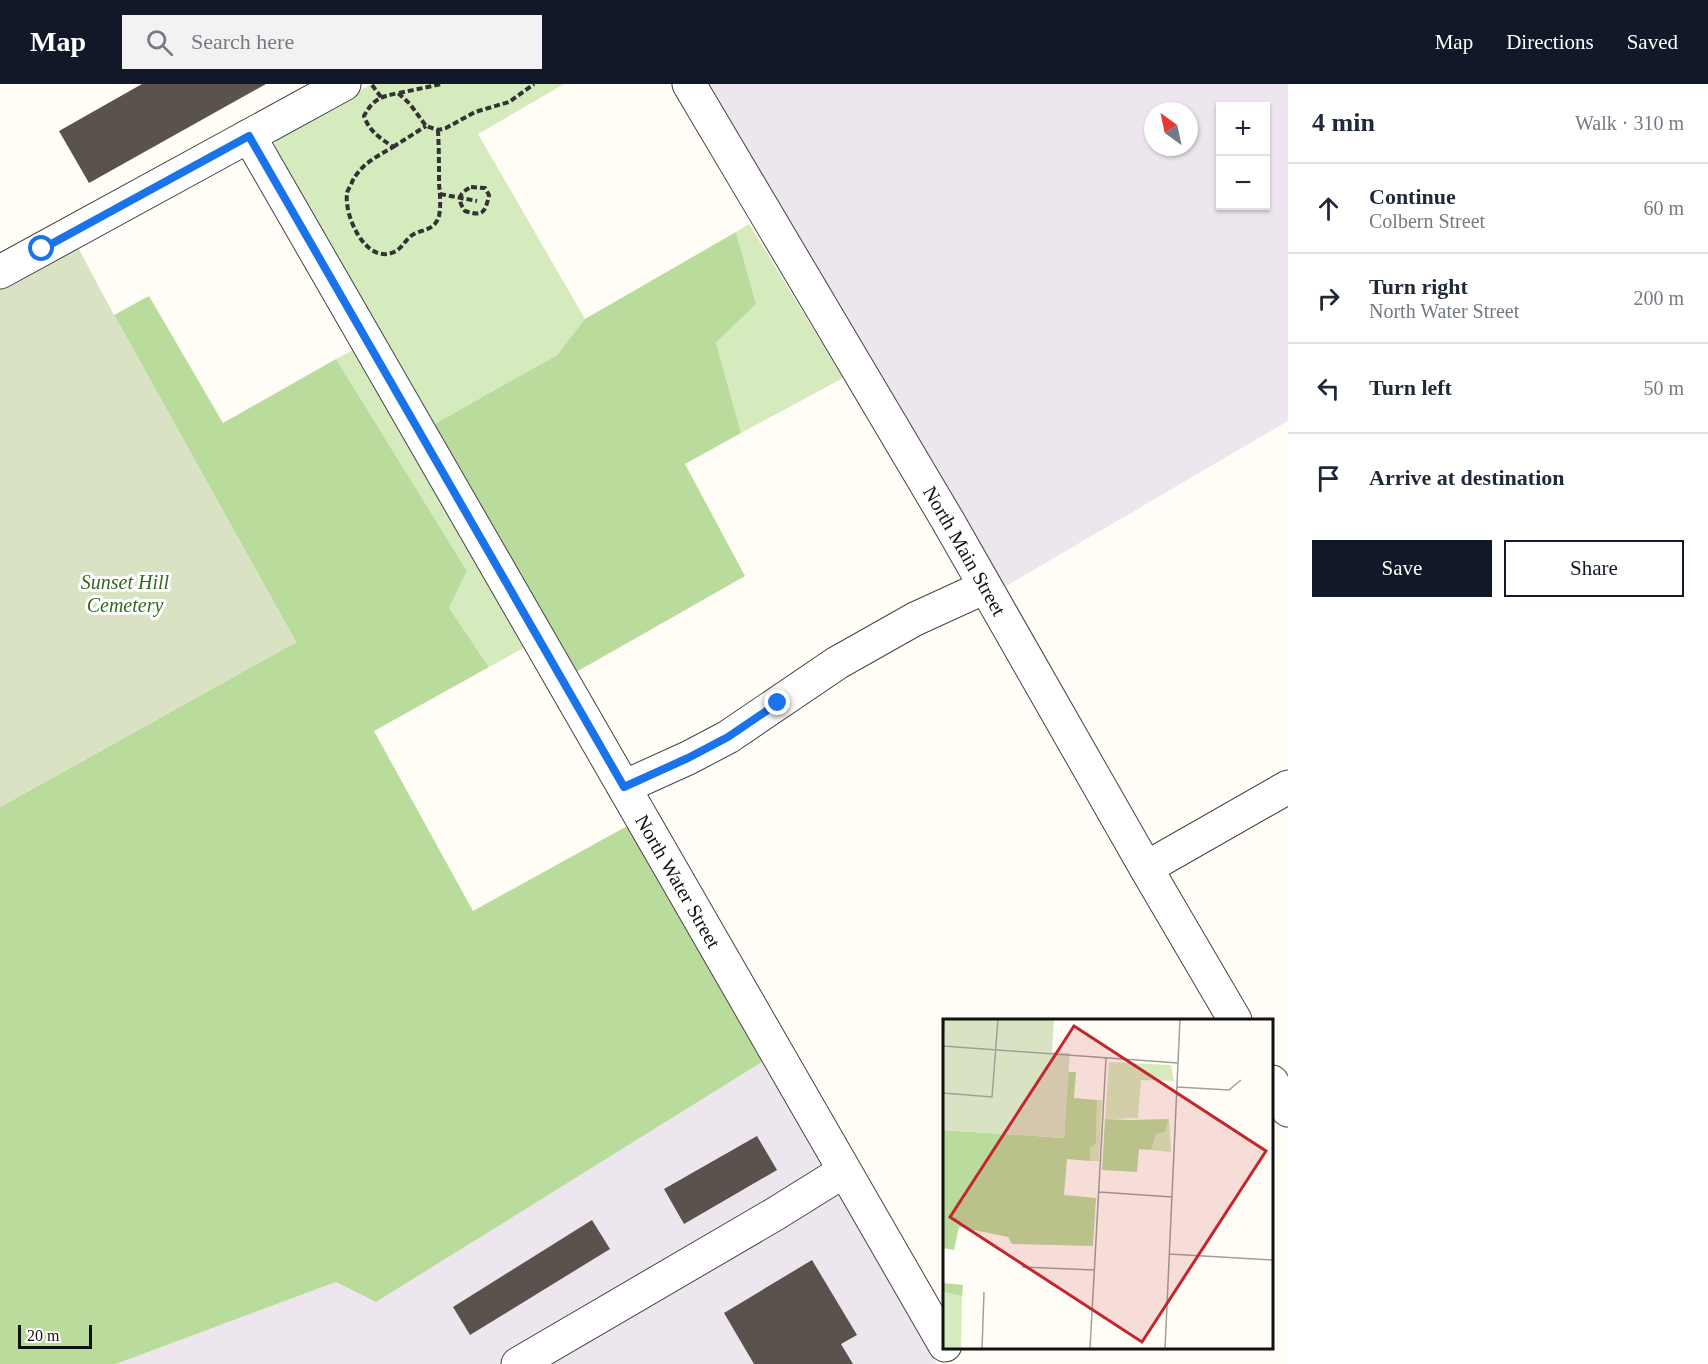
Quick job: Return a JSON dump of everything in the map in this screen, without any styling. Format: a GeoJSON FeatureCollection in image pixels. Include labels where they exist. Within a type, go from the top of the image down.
{"type":"FeatureCollection","features":[{"type":"Feature","properties":{"kind":"street"},"geometry":{"type":"LineString","coordinates":[[0,272],[344,84]]}},
{"type":"Feature","properties":{"kind":"street","name":"North Main Street"},"geometry":{"type":"LineString","coordinates":[[689,84],[942,510],[1234,1019]]}},
{"type":"Feature","properties":{"kind":"street","name":"North Water Street"},"geometry":{"type":"LineString","coordinates":[[249,136],[943,1343]]}},
{"type":"Feature","properties":{"kind":"street"},"geometry":{"type":"LineString","coordinates":[[624,787],[728,737],[837,663],[915,619],[985,587]]}},
{"type":"Feature","properties":{"kind":"street"},"geometry":{"type":"LineString","coordinates":[[1146,868],[1288,787]]}},
{"type":"Feature","properties":{"kind":"street"},"geometry":{"type":"LineString","coordinates":[[1273,1084],[1288,1110]]}},
{"type":"Feature","properties":{"kind":"street"},"geometry":{"type":"LineString","coordinates":[[518,1364],[775,1214],[844,1171]]}},
{"type":"Feature","properties":{"kind":"street","name":"North Water Street"},"geometry":{"type":"LineString","coordinates":[[947,1349],[955,1364]]}},
{"type":"Feature","properties":{"kind":"path"},"geometry":{"type":"LineString","coordinates":[[372,84],[381,97]]}},
{"type":"Feature","properties":{"kind":"path"},"geometry":{"type":"LineString","coordinates":[[393,147],[376,136],[367,126],[364,116],[369,105],[381,97],[442,84]]}},
{"type":"Feature","properties":{"kind":"path"},"geometry":{"type":"LineString","coordinates":[[398,93],[410,104],[426,126],[438,130],[476,112],[509,102],[534,84]]}},
{"type":"Feature","properties":{"kind":"path"},"geometry":{"type":"LineString","coordinates":[[426,126],[363,165],[347,194],[349,211],[363,243],[382,255],[395,252],[413,234],[428,230],[439,216],[438,130]]}},
{"type":"Feature","properties":{"kind":"path"},"geometry":{"type":"LineString","coordinates":[[471,187],[484,188],[489,195],[486,209],[475,214],[465,211],[459,197],[463,191],[471,187]]}},
{"type":"Feature","properties":{"kind":"path"},"geometry":{"type":"LineString","coordinates":[[440,194],[477,201]]}},
{"type":"Feature","properties":{"kind":"shaded area"},"geometry":{"type":"Polygon","coordinates":[[[704,84],[1288,84],[1288,421],[1001,589],[704,84]]]}},
{"type":"Feature","properties":{"kind":"shaded area"},"geometry":{"type":"Polygon","coordinates":[[[762,1062],[937,1364],[116,1364],[336,1282],[376,1302],[762,1062]]]}},
{"type":"Feature","properties":{"kind":"green space"},"geometry":{"type":"Polygon","coordinates":[[[372,84],[564,84],[478,134],[585,319],[557,355],[431,426],[275,156],[274,145],[281,134],[372,84]]]}},
{"type":"Feature","properties":{"kind":"green space"},"geometry":{"type":"Polygon","coordinates":[[[749,224],[843,378],[741,433],[716,343],[756,304],[736,232],[749,224]]]}},
{"type":"Feature","properties":{"kind":"green space","name":"Sunset Hill Cemetery"},"geometry":{"type":"Polygon","coordinates":[[[66,225],[296,642],[0,807],[0,261],[66,225]]]}},
{"type":"Feature","properties":{"kind":"green space"},"geometry":{"type":"Polygon","coordinates":[[[736,232],[756,304],[716,343],[741,433],[685,464],[745,576],[571,675],[431,426],[557,355],[585,319],[736,232]]]}},
{"type":"Feature","properties":{"kind":"green space"},"geometry":{"type":"Polygon","coordinates":[[[149,296],[223,423],[336,359],[467,571],[449,608],[489,667],[374,731],[473,911],[629,825],[762,1062],[376,1302],[336,1282],[116,1364],[0,1364],[0,807],[296,642],[114,315],[149,296]]]}},
{"type":"Feature","properties":{"kind":"green space"},"geometry":{"type":"Polygon","coordinates":[[[357,348],[529,645],[489,667],[449,608],[467,571],[336,359],[357,348]]]}},
{"type":"Feature","properties":{"kind":"building"},"geometry":{"type":"Polygon","coordinates":[[[142,84],[266,84],[89,183],[59,131],[142,84]]]}},
{"type":"Feature","properties":{"kind":"building"},"geometry":{"type":"Polygon","coordinates":[[[757,1136],[777,1170],[684,1224],[664,1189],[757,1136]]]}},
{"type":"Feature","properties":{"kind":"building"},"geometry":{"type":"Polygon","coordinates":[[[592,1220],[610,1249],[470,1335],[453,1307],[592,1220]]]}},
{"type":"Feature","properties":{"kind":"building"},"geometry":{"type":"Polygon","coordinates":[[[812,1260],[857,1335],[841,1344],[853,1364],[754,1364],[724,1313],[812,1260]]]}},
{"type":"Feature","properties":{"kind":"route"},"geometry":{"type":"LineString","coordinates":[[42,249],[249,136],[624,787],[728,737],[778,703]]}}]}
